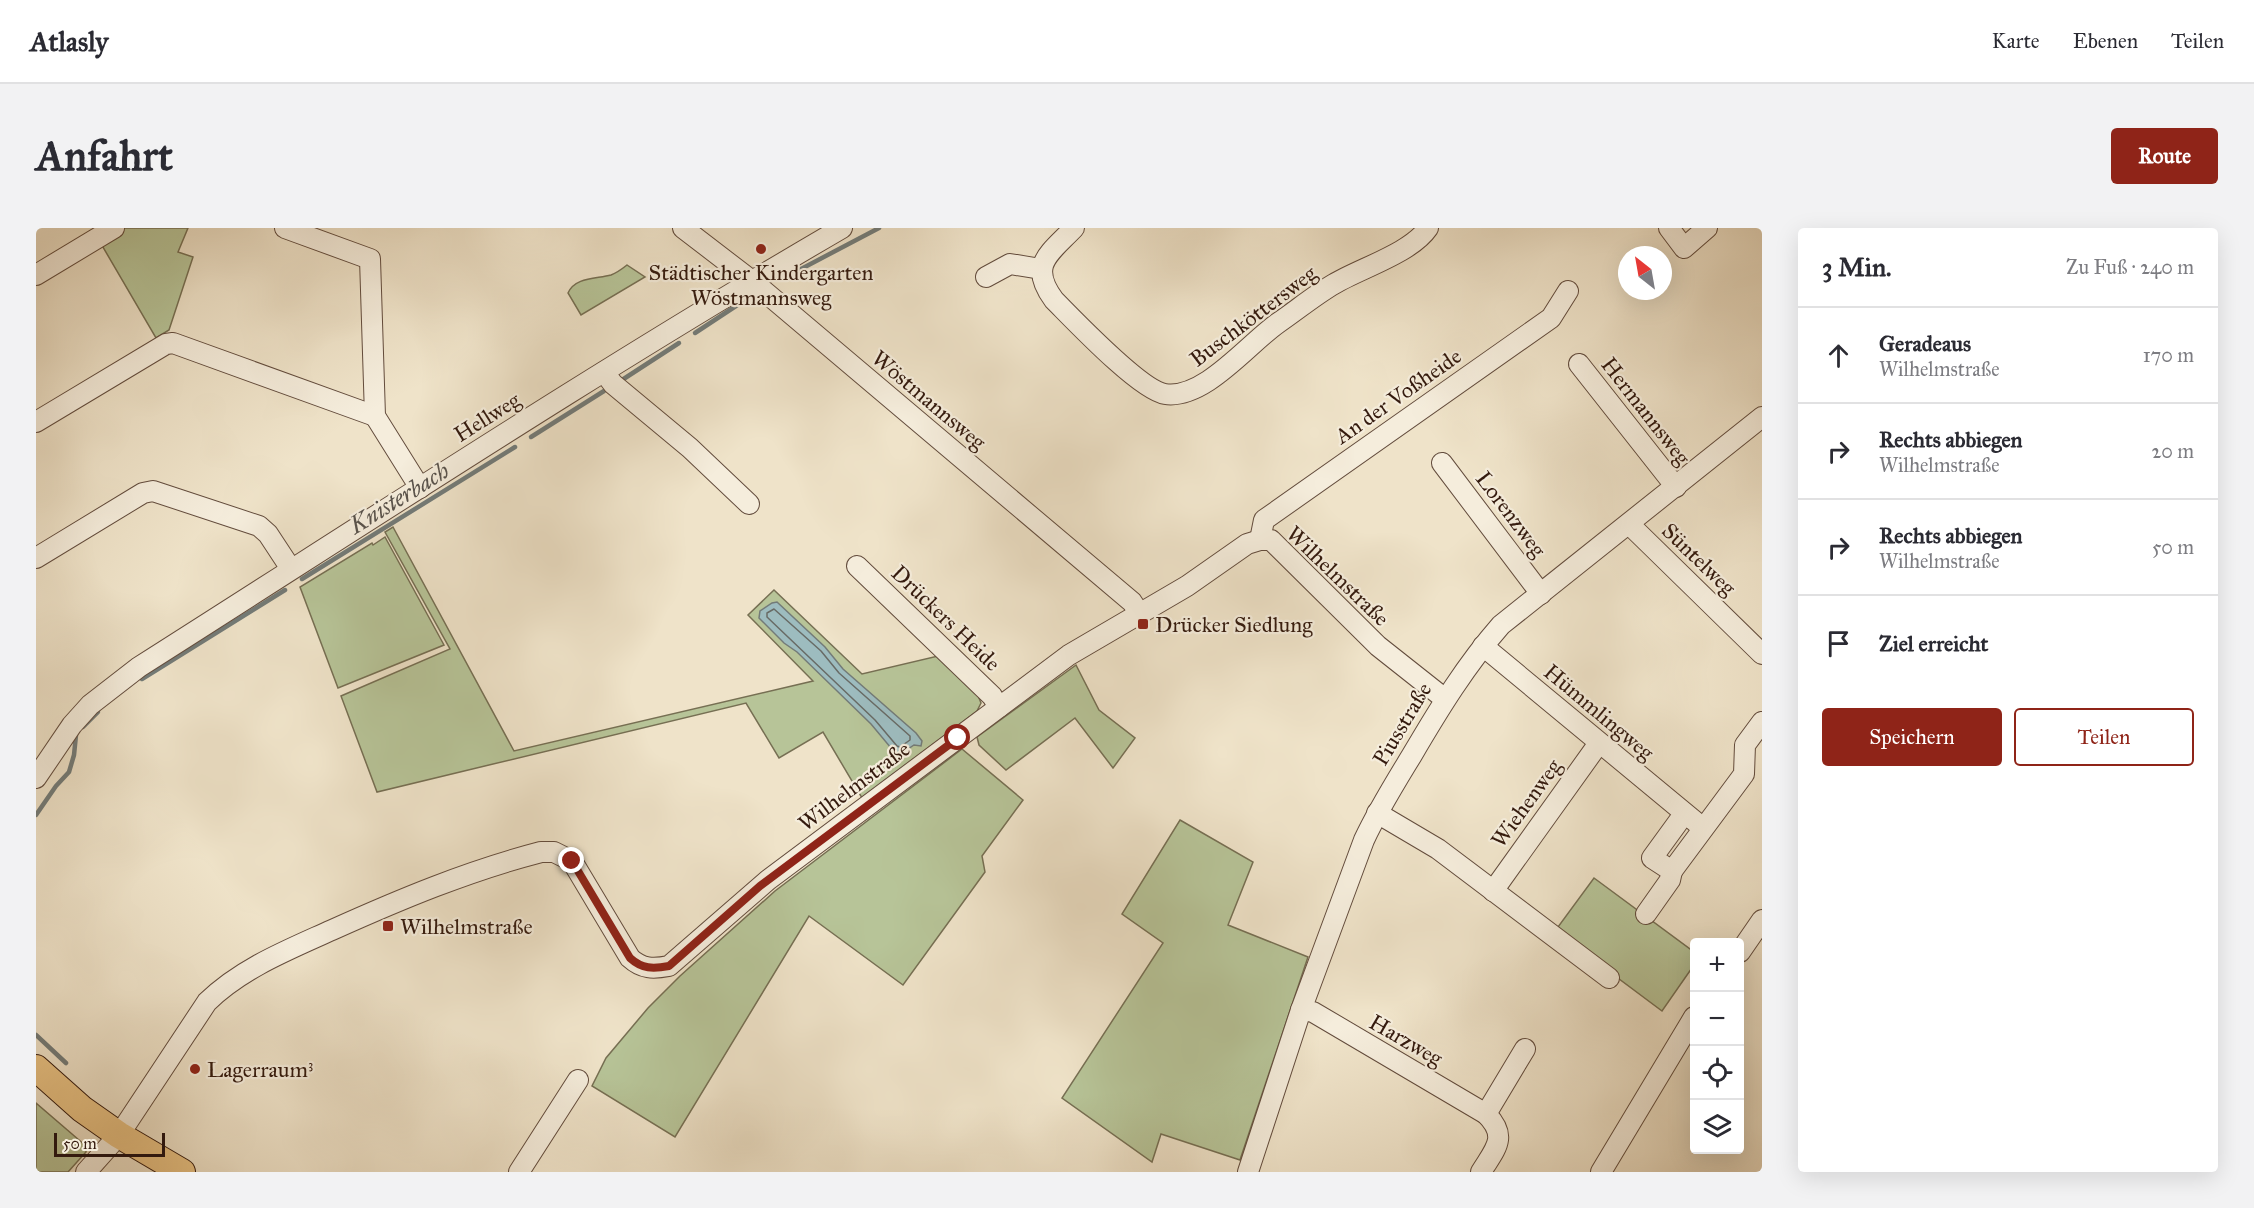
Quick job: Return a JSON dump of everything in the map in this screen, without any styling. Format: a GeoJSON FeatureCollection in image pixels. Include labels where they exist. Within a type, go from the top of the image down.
{"type":"FeatureCollection","features":[{"type":"Feature","properties":{"kind":"main road"},"geometry":{"type":"LineString","coordinates":[[36,1068],[82,1109],[119,1135],[182,1172]]}},
{"type":"Feature","properties":{"kind":"street"},"geometry":{"type":"LineString","coordinates":[[36,275],[114,228]]}},
{"type":"Feature","properties":{"kind":"street"},"geometry":{"type":"LineString","coordinates":[[285,228],[370,259],[375,416],[420,488]]}},
{"type":"Feature","properties":{"kind":"street","name":"Wöstmannsweg"},"geometry":{"type":"LineString","coordinates":[[682,228],[752,281],[1132,602],[1140,614]]}},
{"type":"Feature","properties":{"kind":"street","name":"Hellweg"},"geometry":{"type":"LineString","coordinates":[[36,778],[72,725],[90,705],[139,667],[604,372],[842,228]]}},
{"type":"Feature","properties":{"kind":"street"},"geometry":{"type":"LineString","coordinates":[[986,277],[1010,264],[1041,269],[1044,258],[1074,228]]}},
{"type":"Feature","properties":{"kind":"street","name":"Buschköttersweg"},"geometry":{"type":"LineString","coordinates":[[1041,269],[1041,279],[1054,300],[1122,365],[1146,386],[1166,394],[1177,394],[1200,387],[1260,336],[1293,312],[1334,284],[1410,246],[1428,228]]}},
{"type":"Feature","properties":{"kind":"street"},"geometry":{"type":"LineString","coordinates":[[1669,228],[1684,248],[1707,228]]}},
{"type":"Feature","properties":{"kind":"street","name":"An der Voßheide"},"geometry":{"type":"LineString","coordinates":[[1260,540],[1264,520],[1551,318],[1568,291]]}},
{"type":"Feature","properties":{"kind":"street"},"geometry":{"type":"LineString","coordinates":[[36,422],[166,344],[173,343],[375,416]]}},
{"type":"Feature","properties":{"kind":"street","name":"Hermannsweg"},"geometry":{"type":"LineString","coordinates":[[1579,364],[1676,487]]}},
{"type":"Feature","properties":{"kind":"street"},"geometry":{"type":"LineString","coordinates":[[604,372],[613,384],[690,448],[749,504]]}},
{"type":"Feature","properties":{"kind":"street","name":"Piusstraße"},"geometry":{"type":"LineString","coordinates":[[1248,1172],[1301,1010],[1364,840],[1377,813],[1445,699],[1483,646],[1502,625],[1676,487],[1759,425]]}},
{"type":"Feature","properties":{"kind":"street","name":"Lorenzweg"},"geometry":{"type":"LineString","coordinates":[[1442,463],[1541,594]]}},
{"type":"Feature","properties":{"kind":"street"},"geometry":{"type":"LineString","coordinates":[[36,558],[143,493],[153,491],[259,526],[268,534],[291,569]]}},
{"type":"Feature","properties":{"kind":"street","name":"Süntelweg"},"geometry":{"type":"LineString","coordinates":[[1629,524],[1762,654]]}},
{"type":"Feature","properties":{"kind":"street","name":"Wilhelmstraße"},"geometry":{"type":"LineString","coordinates":[[86,1172],[119,1135],[207,1002],[225,984],[276,956],[411,894],[517,858],[541,852],[554,852],[572,861],[630,958],[644,967],[654,969],[669,966],[760,886],[999,707],[1069,656],[1187,586],[1247,544],[1260,540],[1271,540],[1378,646],[1445,699]]}},
{"type":"Feature","properties":{"kind":"street","name":"Drückers Heide"},"geometry":{"type":"LineString","coordinates":[[857,566],[992,696],[999,707]]}},
{"type":"Feature","properties":{"kind":"street","name":"Hümmlingweg"},"geometry":{"type":"LineString","coordinates":[[1483,646],[1703,828]]}},
{"type":"Feature","properties":{"kind":"street"},"geometry":{"type":"LineString","coordinates":[[1646,914],[1670,880],[1672,872],[1744,774],[1745,745],[1762,722]]}},
{"type":"Feature","properties":{"kind":"street","name":"Wiehenweg"},"geometry":{"type":"LineString","coordinates":[[1493,891],[1599,743]]}},
{"type":"Feature","properties":{"kind":"street"},"geometry":{"type":"LineString","coordinates":[[1377,813],[1438,849],[1609,978]]}},
{"type":"Feature","properties":{"kind":"street"},"geometry":{"type":"LineString","coordinates":[[1672,872],[1652,858],[1684,814]]}},
{"type":"Feature","properties":{"kind":"street"},"geometry":{"type":"LineString","coordinates":[[1744,946],[1762,920]]}},
{"type":"Feature","properties":{"kind":"street","name":"Harzweg"},"geometry":{"type":"LineString","coordinates":[[1301,1010],[1312,1012],[1486,1114]]}},
{"type":"Feature","properties":{"kind":"street"},"geometry":{"type":"LineString","coordinates":[[1601,1172],[1690,1025]]}},
{"type":"Feature","properties":{"kind":"street"},"geometry":{"type":"LineString","coordinates":[[1481,1172],[1500,1135],[1496,1124],[1486,1114],[1525,1049]]}},
{"type":"Feature","properties":{"kind":"street"},"geometry":{"type":"LineString","coordinates":[[519,1172],[578,1080]]}},
{"type":"Feature","properties":{"kind":"green space"},"geometry":{"type":"Polygon","coordinates":[[[122,228],[188,228],[178,252],[193,257],[169,330],[156,338],[100,242],[122,228]]]}},
{"type":"Feature","properties":{"kind":"green space"},"geometry":{"type":"Polygon","coordinates":[[[627,265],[645,277],[581,315],[568,293],[571,288],[581,281],[611,275],[627,265]]]}},
{"type":"Feature","properties":{"kind":"green space"},"geometry":{"type":"Polygon","coordinates":[[[393,527],[514,751],[813,681],[748,615],[774,590],[862,674],[938,656],[977,693],[981,703],[977,711],[862,798],[823,732],[779,758],[746,703],[377,792],[341,696],[450,649],[385,532],[393,527]]]}},
{"type":"Feature","properties":{"kind":"green space"},"geometry":{"type":"Polygon","coordinates":[[[385,537],[444,645],[338,688],[300,587],[385,537]]]}},
{"type":"Feature","properties":{"kind":"green space"},"geometry":{"type":"Polygon","coordinates":[[[1076,665],[1099,710],[1135,738],[1113,768],[1075,718],[1006,770],[979,745],[977,737],[1076,665]]]}},
{"type":"Feature","properties":{"kind":"green space"},"geometry":{"type":"Polygon","coordinates":[[[962,749],[1023,800],[982,856],[985,872],[903,985],[809,916],[675,1137],[592,1086],[606,1058],[648,1008],[680,976],[775,891],[962,749]]]}},
{"type":"Feature","properties":{"kind":"green space"},"geometry":{"type":"Polygon","coordinates":[[[1180,820],[1253,862],[1228,925],[1308,957],[1240,1160],[1161,1134],[1152,1162],[1062,1098],[1163,943],[1122,914],[1180,820]]]}},
{"type":"Feature","properties":{"kind":"green space"},"geometry":{"type":"Polygon","coordinates":[[[1594,878],[1690,949],[1690,971],[1662,1011],[1555,931],[1594,878]]]}},
{"type":"Feature","properties":{"kind":"green space"},"geometry":{"type":"Polygon","coordinates":[[[36,1103],[86,1146],[86,1152],[68,1172],[36,1172],[36,1103]]]}},
{"type":"Feature","properties":{"kind":"water"},"geometry":{"type":"Polygon","coordinates":[[[777,602],[825,647],[843,669],[916,733],[922,741],[921,746],[914,745],[896,754],[871,724],[759,618],[760,611],[777,602]]]}},
{"type":"Feature","properties":{"kind":"waterway","name":"Knisterbach"},"geometry":{"type":"LineString","coordinates":[[782,279],[879,228]]}},
{"type":"Feature","properties":{"kind":"waterway","name":"Knisterbach"},"geometry":{"type":"LineString","coordinates":[[695,333],[745,300]]}},
{"type":"Feature","properties":{"kind":"waterway","name":"Knisterbach"},"geometry":{"type":"LineString","coordinates":[[622,380],[679,343]]}},
{"type":"Feature","properties":{"kind":"waterway","name":"Knisterbach"},"geometry":{"type":"LineString","coordinates":[[531,437],[604,391]]}},
{"type":"Feature","properties":{"kind":"waterway","name":"Knisterbach"},"geometry":{"type":"LineString","coordinates":[[302,579],[515,447]]}},
{"type":"Feature","properties":{"kind":"waterway","name":"Knisterbach"},"geometry":{"type":"LineString","coordinates":[[142,679],[285,590]]}},
{"type":"Feature","properties":{"kind":"waterway","name":"Knisterbach"},"geometry":{"type":"LineString","coordinates":[[83,727],[98,712]]}},
{"type":"Feature","properties":{"kind":"waterway","name":"Knisterbach"},"geometry":{"type":"LineString","coordinates":[[36,815],[69,772],[76,735]]}},
{"type":"Feature","properties":{"kind":"waterway","name":"Knisterbach"},"geometry":{"type":"LineString","coordinates":[[36,1035],[66,1063]]}},
{"type":"Feature","properties":{"kind":"place","name":"Städtischer Kindergarten Wöstmannsweg"},"geometry":{"type":"Point","coordinates":[761,249]}},
{"type":"Feature","properties":{"kind":"place","name":"Drücker Siedlung"},"geometry":{"type":"Point","coordinates":[1143,624]}},
{"type":"Feature","properties":{"kind":"place","name":"Wilhelmstraße"},"geometry":{"type":"Point","coordinates":[388,926]}},
{"type":"Feature","properties":{"kind":"place","name":"Lagerraum³"},"geometry":{"type":"Point","coordinates":[195,1069]}},
{"type":"Feature","properties":{"kind":"route"},"geometry":{"type":"LineString","coordinates":[[572,861],[630,958],[644,967],[654,969],[669,966],[760,886],[958,738]]}}]}
